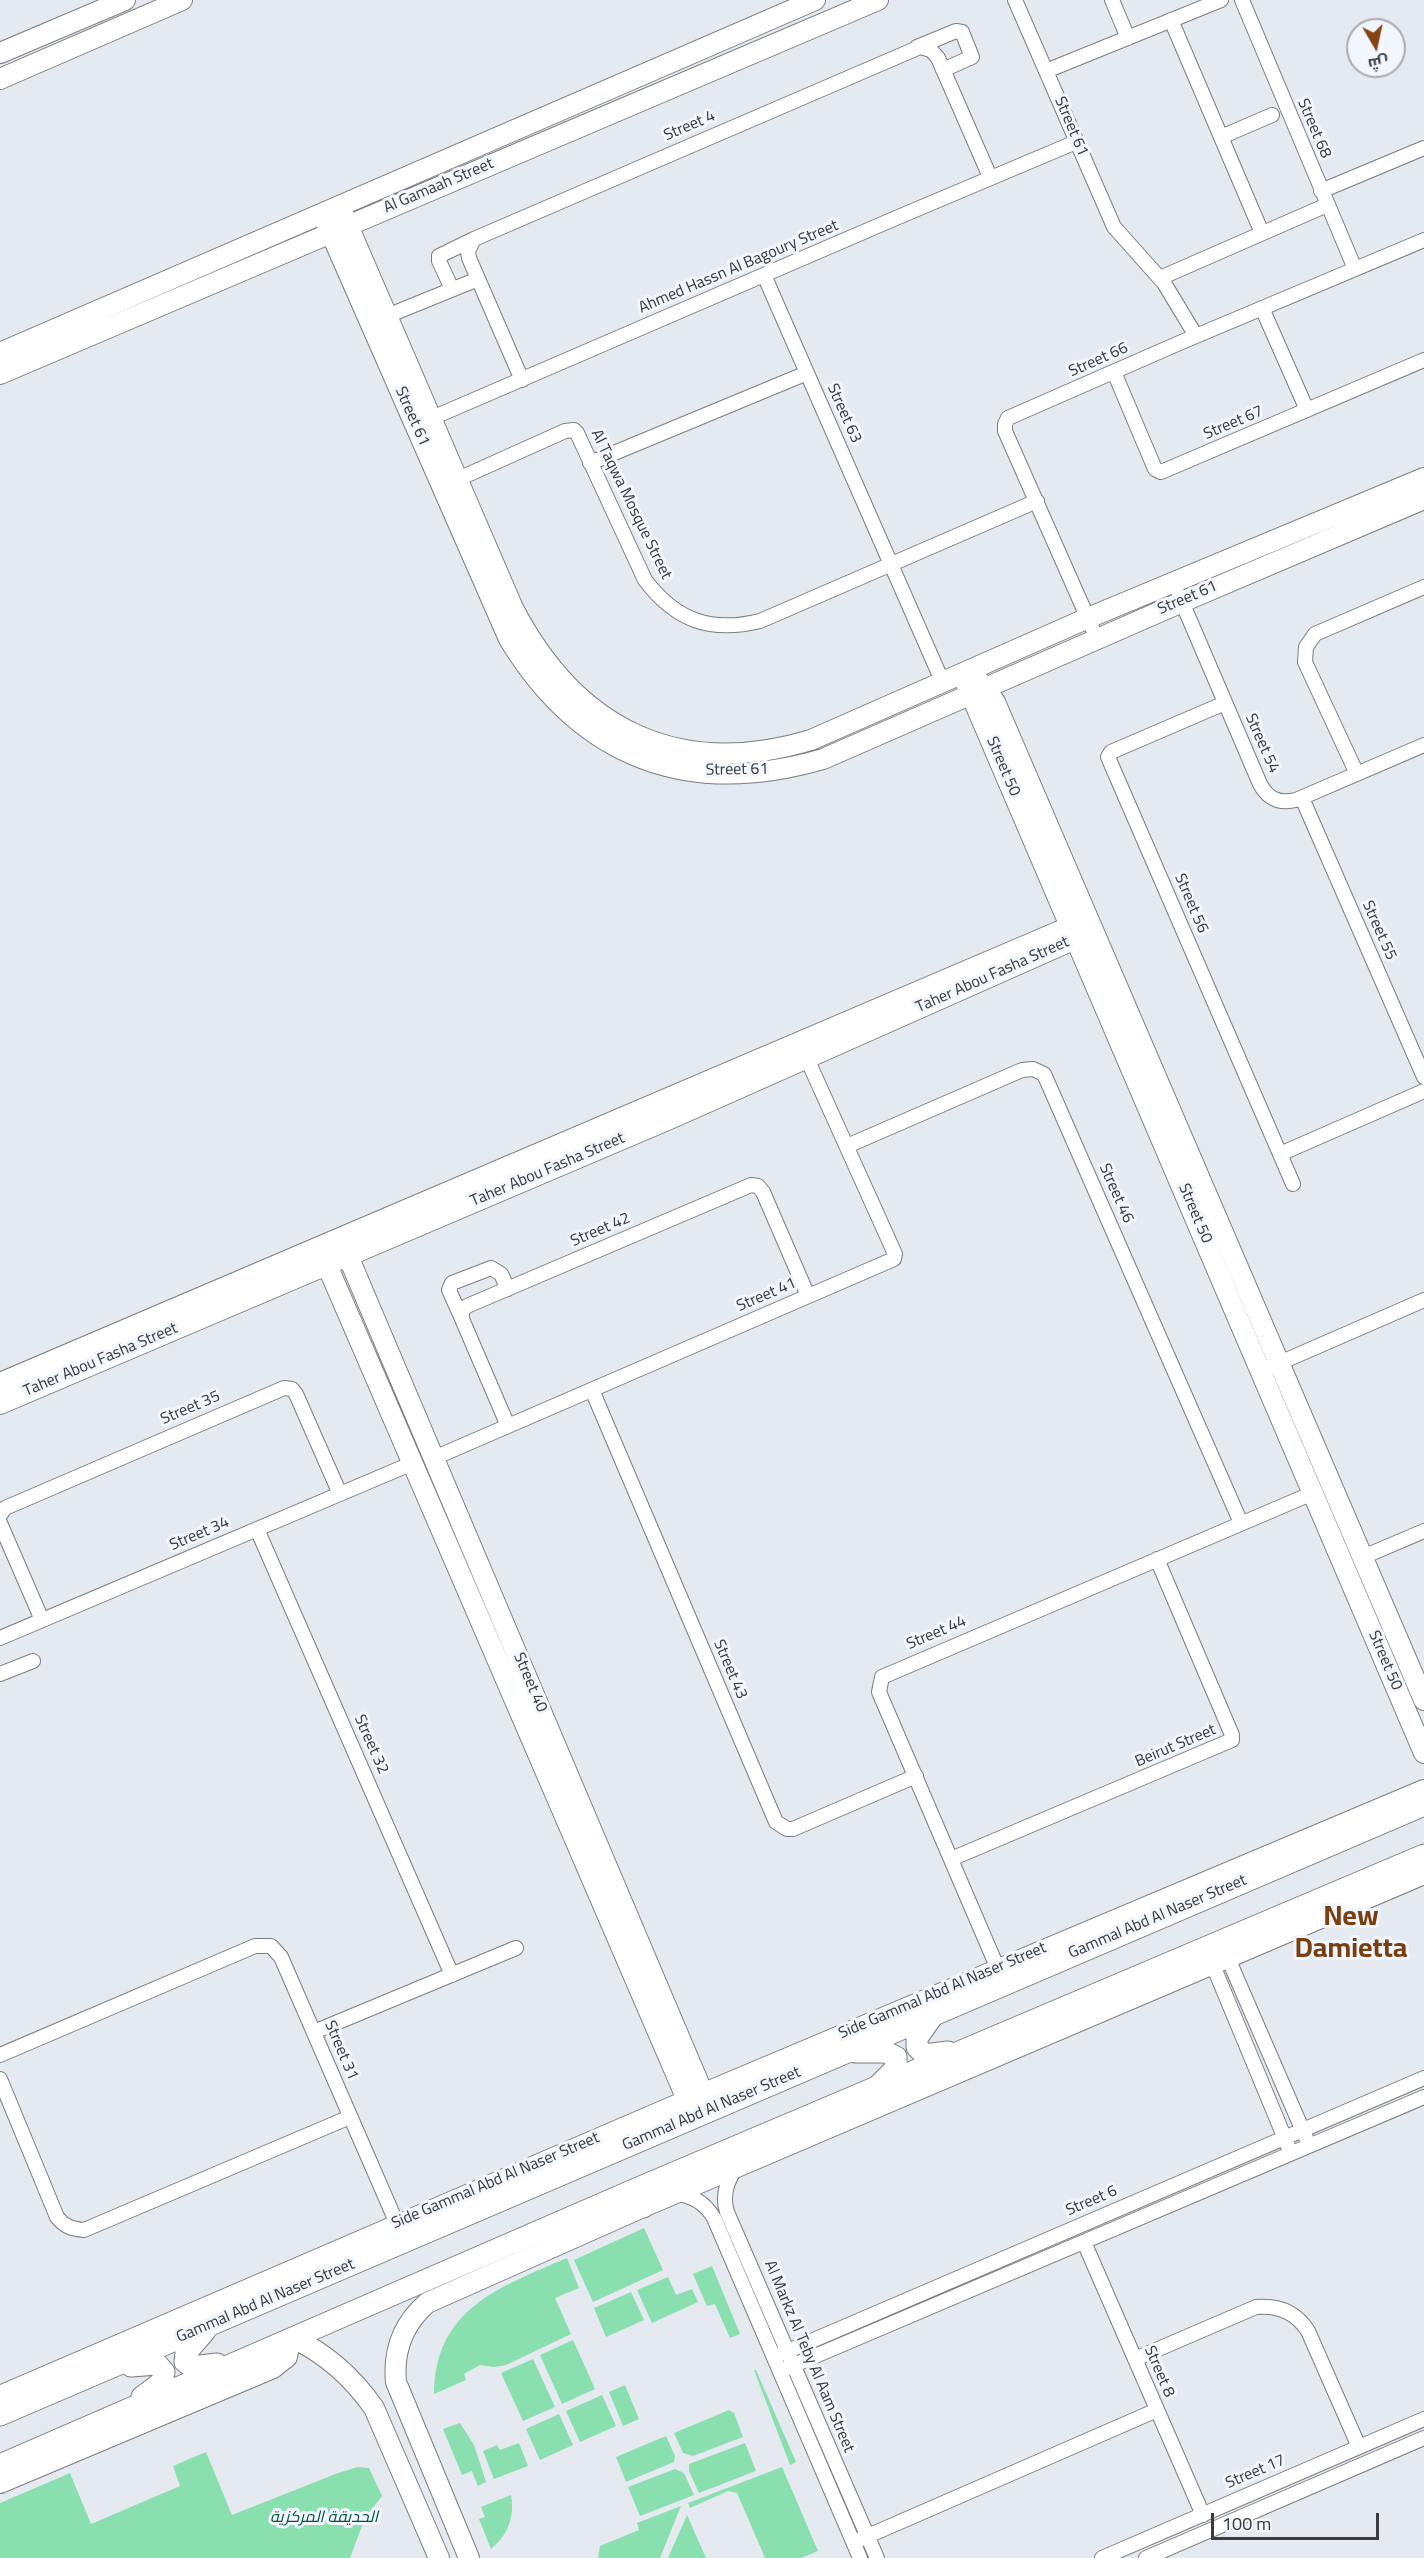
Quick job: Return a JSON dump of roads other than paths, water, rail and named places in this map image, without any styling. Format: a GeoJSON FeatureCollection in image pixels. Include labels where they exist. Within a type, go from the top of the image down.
{"type":"FeatureCollection","features":[{"type":"Feature","properties":{"kind":"main road","name":"Gammal Abd Al Naser Street"},"geometry":{"type":"LineString","coordinates":[[0,2415],[210,2326],[401,2234],[699,2105],[847,2053],[934,2014],[1001,1976],[1424,1805]]}},
{"type":"Feature","properties":{"kind":"main road"},"geometry":{"type":"LineString","coordinates":[[0,2465],[244,2360],[639,2198],[870,2098],[970,2049],[1217,1953],[1424,1855]]}},
{"type":"Feature","properties":{"kind":"main road"},"geometry":{"type":"LineString","coordinates":[[934,2014],[917,2038],[917,2047],[920,2052],[928,2056],[970,2049]]}},
{"type":"Feature","properties":{"kind":"main road"},"geometry":{"type":"LineString","coordinates":[[847,2053],[886,2052],[896,2057],[896,2068],[870,2098]]}},
{"type":"Feature","properties":{"kind":"main road"},"geometry":{"type":"LineString","coordinates":[[210,2326],[186,2353],[184,2359],[186,2364],[195,2367],[244,2360]]}},
{"type":"Feature","properties":{"kind":"main road"},"geometry":{"type":"LineString","coordinates":[[110,2368],[155,2364],[162,2367],[164,2372],[162,2382],[122,2412]]}},
{"type":"Feature","properties":{"kind":"street"},"geometry":{"type":"LineString","coordinates":[[0,53],[125,0]]}},
{"type":"Feature","properties":{"kind":"street","name":"Al Gamaah Street"},"geometry":{"type":"LineString","coordinates":[[0,353],[815,0]]}},
{"type":"Feature","properties":{"kind":"street","name":"Al Gamaah Street"},"geometry":{"type":"LineString","coordinates":[[0,374],[878,0]]}},
{"type":"Feature","properties":{"kind":"street","name":"Street 61"},"geometry":{"type":"LineString","coordinates":[[1015,0],[1114,227],[1160,278],[1196,336]]}},
{"type":"Feature","properties":{"kind":"street"},"geometry":{"type":"LineString","coordinates":[[1112,0],[1128,38]]}},
{"type":"Feature","properties":{"kind":"street"},"geometry":{"type":"LineString","coordinates":[[1046,71],[1221,0]]}},
{"type":"Feature","properties":{"kind":"street","name":"Street 68"},"geometry":{"type":"LineString","coordinates":[[1242,0],[1355,269]]}},
{"type":"Feature","properties":{"kind":"street"},"geometry":{"type":"LineString","coordinates":[[0,79],[178,1]]}},
{"type":"Feature","properties":{"kind":"street"},"geometry":{"type":"LineString","coordinates":[[1171,20],[1262,233]]}},
{"type":"Feature","properties":{"kind":"street","name":"Street 4"},"geometry":{"type":"LineString","coordinates":[[452,289],[439,261],[439,256],[915,48],[956,31],[962,32],[972,57],[943,70]]}},
{"type":"Feature","properties":{"kind":"street"},"geometry":{"type":"LineString","coordinates":[[915,48],[931,50],[943,70],[990,177]]}},
{"type":"Feature","properties":{"kind":"street"},"geometry":{"type":"LineString","coordinates":[[1221,137],[1272,115]]}},
{"type":"Feature","properties":{"kind":"street","name":"Ahmed Hassn Al Bagoury Street"},"geometry":{"type":"LineString","coordinates":[[423,422],[1076,142]]}},
{"type":"Feature","properties":{"kind":"street"},"geometry":{"type":"LineString","coordinates":[[1321,191],[1424,148]]}},
{"type":"Feature","properties":{"kind":"street"},"geometry":{"type":"LineString","coordinates":[[1160,278],[1327,205]]}},
{"type":"Feature","properties":{"kind":"street","name":"Street 61"},"geometry":{"type":"LineString","coordinates":[[331,211],[506,612],[554,674],[592,709],[637,736],[680,749],[746,754],[790,747],[821,736],[1088,618],[1424,478]]}},
{"type":"Feature","properties":{"kind":"street","name":"Street 61"},"geometry":{"type":"LineString","coordinates":[[340,230],[387,316],[423,422],[456,480],[524,663],[541,685],[582,724],[623,751],[677,768],[701,772],[743,774],[800,766],[823,759],[1424,499]]}},
{"type":"Feature","properties":{"kind":"street"},"geometry":{"type":"LineString","coordinates":[[474,239],[468,252],[469,258],[522,380]]}},
{"type":"Feature","properties":{"kind":"street","name":"Street 66"},"geometry":{"type":"LineString","coordinates":[[1097,639],[1005,431],[1006,421],[1196,336],[1424,240]]}},
{"type":"Feature","properties":{"kind":"street","name":"Street 63"},"geometry":{"type":"LineString","coordinates":[[764,275],[943,683]]}},
{"type":"Feature","properties":{"kind":"street"},"geometry":{"type":"LineString","coordinates":[[387,316],[478,279]]}},
{"type":"Feature","properties":{"kind":"street"},"geometry":{"type":"LineString","coordinates":[[1262,308],[1307,410]]}},
{"type":"Feature","properties":{"kind":"street","name":"Street 67"},"geometry":{"type":"LineString","coordinates":[[1114,372],[1158,472],[1166,471],[1424,360]]}},
{"type":"Feature","properties":{"kind":"street"},"geometry":{"type":"LineString","coordinates":[[590,463],[807,373]]}},
{"type":"Feature","properties":{"kind":"street","name":"Al Taqwa Mosque Street"},"geometry":{"type":"LineString","coordinates":[[456,480],[570,430],[577,433],[645,580],[670,608],[687,618],[705,624],[723,626],[742,626],[760,621],[1037,501]]}},
{"type":"Feature","properties":{"kind":"street","name":"Street 54"},"geometry":{"type":"LineString","coordinates":[[1173,583],[1264,792],[1279,802],[1302,798],[1424,745]]}},
{"type":"Feature","properties":{"kind":"street"},"geometry":{"type":"LineString","coordinates":[[1357,774],[1305,662],[1306,647],[1315,634],[1424,586]]}},
{"type":"Feature","properties":{"kind":"street","name":"Street 50"},"geometry":{"type":"LineString","coordinates":[[966,673],[978,692],[1082,929],[1280,1363],[1424,1700]]}},
{"type":"Feature","properties":{"kind":"street","name":"Street 56"},"geometry":{"type":"LineString","coordinates":[[1226,703],[1111,752],[1108,759],[1293,1184]]}},
{"type":"Feature","properties":{"kind":"street","name":"Street 55"},"geometry":{"type":"LineString","coordinates":[[1302,798],[1424,1077]]}},
{"type":"Feature","properties":{"kind":"street","name":"Street 50"},"geometry":{"type":"LineString","coordinates":[[1082,929],[1261,1371],[1424,1754]]}},
{"type":"Feature","properties":{"kind":"street","name":"Taher Abou Fasha Street"},"geometry":{"type":"LineString","coordinates":[[0,1404],[348,1256],[803,1050],[1082,929]]}},
{"type":"Feature","properties":{"kind":"street","name":"Taher Abou Fasha Street"},"geometry":{"type":"LineString","coordinates":[[0,1383],[803,1050]]}},
{"type":"Feature","properties":{"kind":"street","name":"Street 41"},"geometry":{"type":"LineString","coordinates":[[434,1458],[895,1257],[803,1050]]}},
{"type":"Feature","properties":{"kind":"street","name":"Street 46"},"geometry":{"type":"LineString","coordinates":[[847,1146],[1022,1070],[1033,1069],[1044,1074],[1241,1523]]}},
{"type":"Feature","properties":{"kind":"street"},"geometry":{"type":"LineString","coordinates":[[1280,1154],[1424,1091]]}},
{"type":"Feature","properties":{"kind":"street","name":"Street 42"},"geometry":{"type":"LineString","coordinates":[[462,1319],[461,1313],[465,1308],[755,1185],[763,1192],[808,1296]]}},
{"type":"Feature","properties":{"kind":"street","name":"Street 40"},"geometry":{"type":"LineString","coordinates":[[348,1256],[434,1458],[699,2105]]}},
{"type":"Feature","properties":{"kind":"street","name":"Street 40"},"geometry":{"type":"LineString","coordinates":[[327,1265],[699,2105]]}},
{"type":"Feature","properties":{"kind":"street"},"geometry":{"type":"LineString","coordinates":[[508,1289],[501,1274],[490,1268],[452,1283],[449,1290],[508,1426]]}},
{"type":"Feature","properties":{"kind":"street"},"geometry":{"type":"LineString","coordinates":[[1261,1371],[1424,1300]]}},
{"type":"Feature","properties":{"kind":"street","name":"Street 35"},"geometry":{"type":"LineString","coordinates":[[0,1515],[5,1508],[284,1388],[292,1389],[297,1394],[340,1494]]}},
{"type":"Feature","properties":{"kind":"street","name":"Street 43"},"geometry":{"type":"LineString","coordinates":[[592,1390],[776,1822],[781,1827],[793,1829],[916,1776]]}},
{"type":"Feature","properties":{"kind":"street","name":"Street 34"},"geometry":{"type":"LineString","coordinates":[[0,1638],[413,1463]]}},
{"type":"Feature","properties":{"kind":"street","name":"Street 44"},"geometry":{"type":"LineString","coordinates":[[1001,1976],[879,1692],[880,1682],[886,1674],[1313,1493]]}},
{"type":"Feature","properties":{"kind":"street"},"geometry":{"type":"LineString","coordinates":[[0,1523],[42,1620]]}},
{"type":"Feature","properties":{"kind":"street","name":"Street 32"},"geometry":{"type":"LineString","coordinates":[[257,1529],[452,1975]]}},
{"type":"Feature","properties":{"kind":"street"},"geometry":{"type":"LineString","coordinates":[[1363,1557],[1424,1531]]}},
{"type":"Feature","properties":{"kind":"street","name":"Beirut Street"},"geometry":{"type":"LineString","coordinates":[[951,1859],[1232,1740],[1232,1735],[1157,1559]]}},
{"type":"Feature","properties":{"kind":"street"},"geometry":{"type":"LineString","coordinates":[[0,1674],[33,1661]]}},
{"type":"Feature","properties":{"kind":"street","name":"Side Gammal Abd Al Naser Street"},"geometry":{"type":"LineString","coordinates":[[699,2105],[1001,1976],[1424,1790]]}},
{"type":"Feature","properties":{"kind":"street"},"geometry":{"type":"LineString","coordinates":[[469,2558],[396,2382],[397,2348],[412,2318],[427,2303],[639,2198],[675,2194],[736,2168],[870,2098],[1217,1953],[1424,1874]]}},
{"type":"Feature","properties":{"kind":"street","name":"Street 31"},"geometry":{"type":"LineString","coordinates":[[0,2055],[255,1946],[271,1946],[281,1957],[401,2234]]}},
{"type":"Feature","properties":{"kind":"street"},"geometry":{"type":"LineString","coordinates":[[314,2032],[516,1948]]}},
{"type":"Feature","properties":{"kind":"street"},"geometry":{"type":"LineString","coordinates":[[1217,1953],[1310,2145]]}},
{"type":"Feature","properties":{"kind":"street"},"geometry":{"type":"LineString","coordinates":[[1217,1953],[1291,2153]]}},
{"type":"Feature","properties":{"kind":"street","name":"Street 6"},"geometry":{"type":"LineString","coordinates":[[774,2357],[1424,2078]]}},
{"type":"Feature","properties":{"kind":"street"},"geometry":{"type":"LineString","coordinates":[[0,2079],[57,2217],[62,2223],[84,2230],[350,2117]]}},
{"type":"Feature","properties":{"kind":"street","name":"Street 6"},"geometry":{"type":"LineString","coordinates":[[780,2371],[1424,2097]]}},
{"type":"Feature","properties":{"kind":"street"},"geometry":{"type":"LineString","coordinates":[[1277,2120],[1295,2112]]}},
{"type":"Feature","properties":{"kind":"street","name":"Al Markz Al Teby Al Aam Street"},"geometry":{"type":"LineString","coordinates":[[736,2168],[726,2186],[725,2206],[877,2558]]}},
{"type":"Feature","properties":{"kind":"street","name":"Al Markz Al Teby Al Aam Street"},"geometry":{"type":"LineString","coordinates":[[675,2194],[695,2198],[706,2206],[714,2218],[860,2558]]}},
{"type":"Feature","properties":{"kind":"street","name":"Side Gammal Abd Al Naser Street"},"geometry":{"type":"LineString","coordinates":[[0,2396],[401,2234]]}},
{"type":"Feature","properties":{"kind":"street","name":"Street 8"},"geometry":{"type":"LineString","coordinates":[[1084,2242],[1203,2515]]}},
{"type":"Feature","properties":{"kind":"street"},"geometry":{"type":"LineString","coordinates":[[1025,2250],[1031,2264]]}},
{"type":"Feature","properties":{"kind":"street"},"geometry":{"type":"LineString","coordinates":[[1135,2359],[1256,2307],[1272,2307],[1286,2311],[1299,2319],[1308,2331],[1359,2447]]}},
{"type":"Feature","properties":{"kind":"street"},"geometry":{"type":"LineString","coordinates":[[0,2483],[279,2365],[287,2356],[293,2340],[334,2363],[374,2408],[439,2558]]}},
{"type":"Feature","properties":{"kind":"street"},"geometry":{"type":"LineString","coordinates":[[853,2542],[1157,2410]]}},
{"type":"Feature","properties":{"kind":"street","name":"Street 17"},"geometry":{"type":"LineString","coordinates":[[1102,2558],[1129,2553],[1150,2537],[1424,2419]]}},
{"type":"Feature","properties":{"kind":"street","name":"Street 17"},"geometry":{"type":"LineString","coordinates":[[1154,2556],[1424,2438]]}},
{"type":"Feature","properties":{"kind":"street"},"geometry":{"type":"LineString","coordinates":[[410,2487],[434,2477]]}},
{"type":"Feature","properties":{"kind":"street"},"geometry":{"type":"LineString","coordinates":[[1150,2537],[1154,2556]]}},
{"type":"Feature","properties":{"kind":"district","name":"New Damietta"},"geometry":{"type":"Point","coordinates":[1351,1936]}},
{"type":"Feature","properties":{"kind":"park label","name":"الحديقة المركزية"},"geometry":{"type":"Point","coordinates":[324,2519]}}]}
